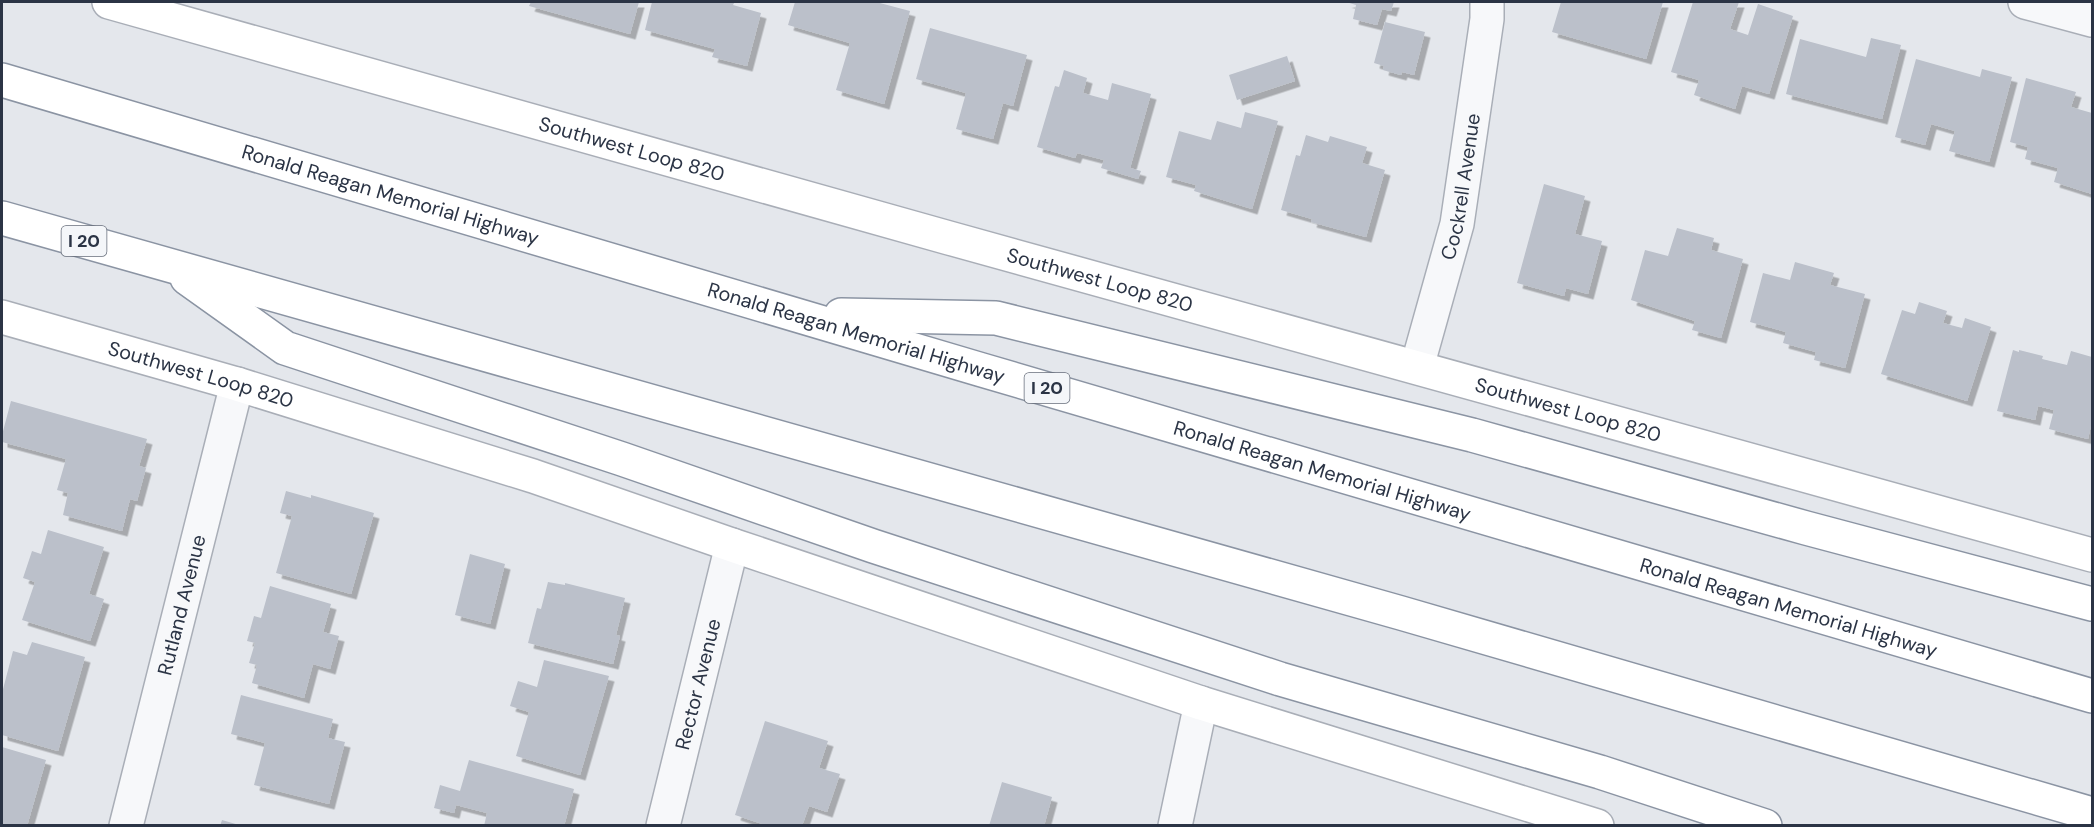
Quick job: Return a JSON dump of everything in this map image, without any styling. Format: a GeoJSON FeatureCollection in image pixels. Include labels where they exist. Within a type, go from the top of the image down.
{"type":"FeatureCollection","features":[{"type":"Feature","properties":{"kind":"main road","name":"Southwest Loop 820"},"geometry":{"type":"LineString","coordinates":[[109,2],[926,232],[2092,555]]}},
{"type":"Feature","properties":{"kind":"main road","name":"Ronald Reagan Memorial Highway"},"geometry":{"type":"LineString","coordinates":[[2,80],[1709,585],[2092,696]]}},
{"type":"Feature","properties":{"kind":"main road","name":"I 20"},"geometry":{"type":"LineString","coordinates":[[2,218],[1389,610],[2092,814]]}},
{"type":"Feature","properties":{"kind":"main road"},"geometry":{"type":"LineString","coordinates":[[166,264],[285,348],[622,459],[873,546],[1280,679],[1600,772],[1766,825]]}},
{"type":"Feature","properties":{"kind":"main road"},"geometry":{"type":"LineString","coordinates":[[798,314],[996,318],[1472,435],[1806,528],[2092,604]]}},
{"type":"Feature","properties":{"kind":"main road","name":"Southwest Loop 820"},"geometry":{"type":"LineString","coordinates":[[2,317],[237,384],[533,476],[1201,703],[1596,825]]}},
{"type":"Feature","properties":{"kind":"street","name":"Cockrell Avenue"},"geometry":{"type":"LineString","coordinates":[[1417,367],[1457,224],[1487,19],[1487,2]]}},
{"type":"Feature","properties":{"kind":"street"},"geometry":{"type":"LineString","coordinates":[[2025,2],[2092,20]]}},
{"type":"Feature","properties":{"kind":"street","name":"Rutland Avenue"},"geometry":{"type":"LineString","coordinates":[[126,825],[237,384]]}},
{"type":"Feature","properties":{"kind":"street","name":"Rector Avenue"},"geometry":{"type":"LineString","coordinates":[[663,825],[732,545]]}},
{"type":"Feature","properties":{"kind":"street"},"geometry":{"type":"LineString","coordinates":[[1175,825],[1201,703]]}},
{"type":"Feature","properties":{"kind":"building"},"geometry":{"type":"Polygon","coordinates":[[[531,2],[639,2],[630,34],[529,6],[531,2]]]}},
{"type":"Feature","properties":{"kind":"building"},"geometry":{"type":"Polygon","coordinates":[[[652,2],[730,2],[734,3],[733,5],[761,13],[747,66],[712,57],[715,49],[645,30],[652,2]]]}},
{"type":"Feature","properties":{"kind":"building"},"geometry":{"type":"Polygon","coordinates":[[[795,2],[876,2],[910,11],[884,104],[836,90],[850,43],[788,25],[795,2]]]}},
{"type":"Feature","properties":{"kind":"building"},"geometry":{"type":"Polygon","coordinates":[[[1346,2],[1394,2],[1391,11],[1382,9],[1377,25],[1353,19],[1356,5],[1346,2]]]}},
{"type":"Feature","properties":{"kind":"building"},"geometry":{"type":"Polygon","coordinates":[[[1561,2],[1663,2],[1646,59],[1552,32],[1561,2]]]}},
{"type":"Feature","properties":{"kind":"building"},"geometry":{"type":"Polygon","coordinates":[[[1693,2],[1739,2],[1730,29],[1748,35],[1758,4],[1793,16],[1769,94],[1742,86],[1735,109],[1694,95],[1699,80],[1671,72],[1693,2]]]}},
{"type":"Feature","properties":{"kind":"building"},"geometry":{"type":"Polygon","coordinates":[[[1385,22],[1425,32],[1414,75],[1402,72],[1401,75],[1383,70],[1384,66],[1374,63],[1385,22]]]}},
{"type":"Feature","properties":{"kind":"building"},"geometry":{"type":"Polygon","coordinates":[[[930,28],[1027,55],[1013,106],[1003,103],[993,139],[956,129],[966,93],[916,79],[930,28]]]}},
{"type":"Feature","properties":{"kind":"building"},"geometry":{"type":"Polygon","coordinates":[[[1871,38],[1901,45],[1882,119],[1786,94],[1800,39],[1866,57],[1871,38]]]}},
{"type":"Feature","properties":{"kind":"building"},"geometry":{"type":"Polygon","coordinates":[[[1287,56],[1295,81],[1237,100],[1229,75],[1287,56]]]}},
{"type":"Feature","properties":{"kind":"building"},"geometry":{"type":"Polygon","coordinates":[[[1916,59],[1980,77],[1982,69],[2012,77],[1989,162],[1949,151],[1955,131],[1931,124],[1925,145],[1895,137],[1916,59]]]}},
{"type":"Feature","properties":{"kind":"building"},"geometry":{"type":"Polygon","coordinates":[[[1064,70],[1087,78],[1083,93],[1108,100],[1112,83],[1151,94],[1130,168],[1141,171],[1138,179],[1101,168],[1104,160],[1077,153],[1075,158],[1037,147],[1055,86],[1059,87],[1064,70]]]}},
{"type":"Feature","properties":{"kind":"building"},"geometry":{"type":"Polygon","coordinates":[[[2026,78],[2076,92],[2071,107],[2092,113],[2092,194],[2054,182],[2058,168],[2025,159],[2028,147],[2010,142],[2026,78]]]}},
{"type":"Feature","properties":{"kind":"building"},"geometry":{"type":"Polygon","coordinates":[[[1245,112],[1278,121],[1252,209],[1194,191],[1196,185],[1166,177],[1179,131],[1211,140],[1217,121],[1241,128],[1245,112]]]}},
{"type":"Feature","properties":{"kind":"building"},"geometry":{"type":"Polygon","coordinates":[[[1306,135],[1328,142],[1330,136],[1367,147],[1362,163],[1385,170],[1366,237],[1311,222],[1312,219],[1281,210],[1296,155],[1300,156],[1306,135]]]}},
{"type":"Feature","properties":{"kind":"building"},"geometry":{"type":"Polygon","coordinates":[[[1544,184],[1585,196],[1575,234],[1602,241],[1588,294],[1566,288],[1564,296],[1517,283],[1544,184]]]}},
{"type":"Feature","properties":{"kind":"building"},"geometry":{"type":"Polygon","coordinates":[[[1677,228],[1714,238],[1711,250],[1743,259],[1721,338],[1692,330],[1695,321],[1631,300],[1645,250],[1668,256],[1677,228]]]}},
{"type":"Feature","properties":{"kind":"building"},"geometry":{"type":"Polygon","coordinates":[[[1795,262],[1834,273],[1830,285],[1865,294],[1845,368],[1814,360],[1816,352],[1783,343],[1786,332],[1750,322],[1763,273],[1790,280],[1795,262]]]}},
{"type":"Feature","properties":{"kind":"building"},"geometry":{"type":"Polygon","coordinates":[[[1919,302],[1947,311],[1943,323],[1962,328],[1965,318],[1991,327],[1967,401],[1881,374],[1902,310],[1915,314],[1919,302]]]}},
{"type":"Feature","properties":{"kind":"building"},"geometry":{"type":"Polygon","coordinates":[[[2013,350],[2043,356],[2042,359],[2067,365],[2071,351],[2092,357],[2092,421],[2088,439],[2049,429],[2054,410],[2038,406],[2035,420],[1997,411],[2013,350]]]}},
{"type":"Feature","properties":{"kind":"building"},"geometry":{"type":"Polygon","coordinates":[[[11,401],[147,439],[139,466],[146,468],[137,501],[130,499],[122,531],[63,515],[68,493],[57,490],[66,459],[2,442],[11,401]]]}},
{"type":"Feature","properties":{"kind":"building"},"geometry":{"type":"Polygon","coordinates":[[[286,491],[311,498],[311,495],[374,513],[351,594],[276,573],[292,516],[280,513],[286,491]]]}},
{"type":"Feature","properties":{"kind":"building"},"geometry":{"type":"Polygon","coordinates":[[[48,530],[104,547],[89,594],[104,599],[90,641],[22,620],[35,582],[23,578],[32,551],[41,554],[48,530]]]}},
{"type":"Feature","properties":{"kind":"building"},"geometry":{"type":"Polygon","coordinates":[[[470,554],[505,564],[490,624],[455,615],[470,554]]]}},
{"type":"Feature","properties":{"kind":"building"},"geometry":{"type":"Polygon","coordinates":[[[548,582],[565,585],[565,583],[625,598],[616,635],[620,636],[613,664],[528,643],[537,608],[541,609],[548,582]]]}},
{"type":"Feature","properties":{"kind":"building"},"geometry":{"type":"Polygon","coordinates":[[[270,586],[331,604],[323,632],[339,636],[330,669],[313,664],[304,698],[252,683],[257,665],[249,663],[255,643],[247,641],[254,616],[261,618],[270,586]]]}},
{"type":"Feature","properties":{"kind":"building"},"geometry":{"type":"Polygon","coordinates":[[[32,642],[85,657],[58,751],[2,735],[2,693],[13,651],[27,655],[32,642]]]}},
{"type":"Feature","properties":{"kind":"building"},"geometry":{"type":"Polygon","coordinates":[[[544,660],[609,676],[580,775],[516,756],[529,712],[510,706],[518,681],[537,687],[544,660]]]}},
{"type":"Feature","properties":{"kind":"building"},"geometry":{"type":"Polygon","coordinates":[[[241,695],[333,719],[328,738],[345,742],[329,804],[254,785],[265,743],[231,734],[241,695]]]}},
{"type":"Feature","properties":{"kind":"building"},"geometry":{"type":"Polygon","coordinates":[[[765,721],[828,741],[819,768],[840,774],[827,812],[809,806],[802,826],[769,826],[735,815],[765,721]]]}},
{"type":"Feature","properties":{"kind":"building"},"geometry":{"type":"Polygon","coordinates":[[[2,747],[46,760],[27,826],[2,826],[2,747]]]}},
{"type":"Feature","properties":{"kind":"building"},"geometry":{"type":"Polygon","coordinates":[[[469,760],[574,789],[564,826],[484,826],[487,813],[456,805],[454,813],[434,808],[440,785],[460,791],[469,760]]]}},
{"type":"Feature","properties":{"kind":"building"},"geometry":{"type":"Polygon","coordinates":[[[1002,782],[1052,797],[1044,826],[989,826],[1002,782]]]}},
{"type":"Feature","properties":{"kind":"building"},"geometry":{"type":"Polygon","coordinates":[[[222,820],[239,825],[239,826],[220,826],[222,820]]]}}]}
